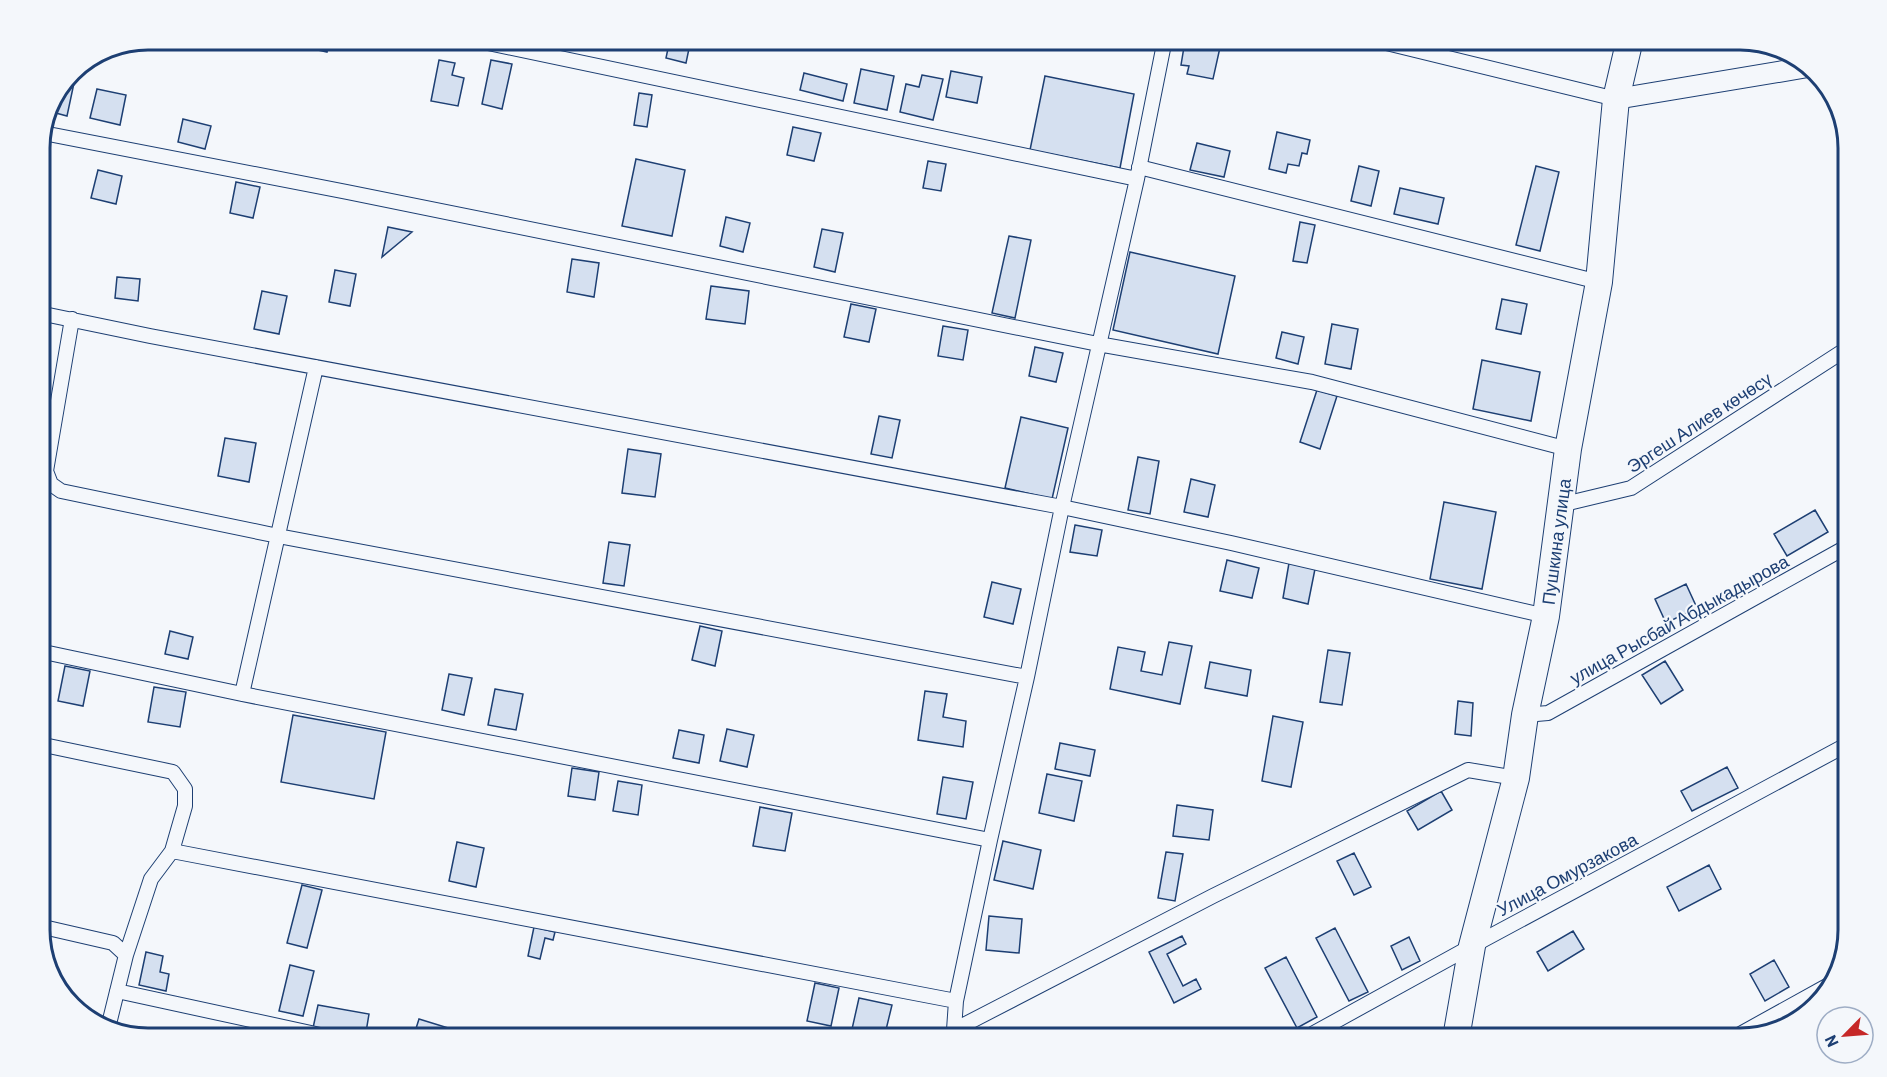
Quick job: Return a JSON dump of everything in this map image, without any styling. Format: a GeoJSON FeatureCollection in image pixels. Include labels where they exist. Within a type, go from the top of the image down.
{"type":"FeatureCollection","features":[{"type":"Feature","properties":{"kind":"highway","name":"Пушкина улица"},"geometry":{"type":"LineString","coordinates":[[1458,1028],[1472,946],[1516,778],[1525,715],[1546,616],[1568,448],[1599,282],[1617,99],[1628,50]]}},
{"type":"Feature","properties":{"kind":"main road"},"geometry":{"type":"LineString","coordinates":[[1617,99],[1797,69]]}},
{"type":"Feature","properties":{"kind":"street"},"geometry":{"type":"LineString","coordinates":[[524,50],[1138,173],[1599,282]]}},
{"type":"Feature","properties":{"kind":"street"},"geometry":{"type":"LineString","coordinates":[[950,1028],[1062,507],[1138,173],[1163,50]]}},
{"type":"Feature","properties":{"kind":"street"},"geometry":{"type":"LineString","coordinates":[[1415,50],[1617,99]]}},
{"type":"Feature","properties":{"kind":"street"},"geometry":{"type":"LineString","coordinates":[[51,135],[1098,344],[1312,382],[1568,448]]}},
{"type":"Feature","properties":{"kind":"street"},"geometry":{"type":"LineString","coordinates":[[50,315],[1062,507],[1231,543],[1546,616]]}},
{"type":"Feature","properties":{"kind":"street"},"geometry":{"type":"LineString","coordinates":[[50,448],[72,319]]}},
{"type":"Feature","properties":{"kind":"street","name":"Эргеш Алиев көчөсү"},"geometry":{"type":"LineString","coordinates":[[1560,505],[1631,488],[1837,355]]}},
{"type":"Feature","properties":{"kind":"street"},"geometry":{"type":"LineString","coordinates":[[242,694],[316,367]]}},
{"type":"Feature","properties":{"kind":"street"},"geometry":{"type":"LineString","coordinates":[[50,481],[61,491],[278,536],[1027,677]]}},
{"type":"Feature","properties":{"kind":"street","name":"улица Рысбай Абдыкадырова"},"geometry":{"type":"LineString","coordinates":[[1525,715],[1548,712],[1838,552]]}},
{"type":"Feature","properties":{"kind":"street"},"geometry":{"type":"LineString","coordinates":[[50,653],[242,694],[990,840]]}},
{"type":"Feature","properties":{"kind":"street"},"geometry":{"type":"LineString","coordinates":[[50,746],[174,772],[185,789],[185,806],[172,851],[151,879],[126,955],[110,1020]]}},
{"type":"Feature","properties":{"kind":"street","name":"Улица Омурзакова"},"geometry":{"type":"LineString","coordinates":[[1323,1028],[1838,749]]}},
{"type":"Feature","properties":{"kind":"street"},"geometry":{"type":"LineString","coordinates":[[960,1028],[1213,896],[1468,770],[1516,778]]}},
{"type":"Feature","properties":{"kind":"street"},"geometry":{"type":"LineString","coordinates":[[172,851],[956,1001]]}},
{"type":"Feature","properties":{"kind":"street"},"geometry":{"type":"LineString","coordinates":[[50,929],[112,943],[126,955]]}},
{"type":"Feature","properties":{"kind":"street"},"geometry":{"type":"LineString","coordinates":[[117,991],[287,1028]]}},
{"type":"Feature","properties":{"kind":"street"},"geometry":{"type":"LineString","coordinates":[[1753,1027],[1814,993]]}},
{"type":"Feature","properties":{"kind":"building"},"geometry":{"type":"Polygon","coordinates":[[[668,50],[689,50],[686,63],[666,58],[668,50]]]}},
{"type":"Feature","properties":{"kind":"building"},"geometry":{"type":"Polygon","coordinates":[[[1184,50],[1219,50],[1213,79],[1187,74],[1189,66],[1181,65],[1184,50]]]}},
{"type":"Feature","properties":{"kind":"building"},"geometry":{"type":"Polygon","coordinates":[[[439,60],[455,63],[452,75],[464,78],[458,106],[431,101],[439,60]]]}},
{"type":"Feature","properties":{"kind":"building"},"geometry":{"type":"Polygon","coordinates":[[[491,60],[512,64],[502,109],[482,104],[491,60]]]}},
{"type":"Feature","properties":{"kind":"building"},"geometry":{"type":"Polygon","coordinates":[[[861,69],[894,76],[887,110],[854,103],[861,69]]]}},
{"type":"Feature","properties":{"kind":"building"},"geometry":{"type":"Polygon","coordinates":[[[951,71],[982,77],[977,103],[946,97],[951,71]]]}},
{"type":"Feature","properties":{"kind":"building"},"geometry":{"type":"Polygon","coordinates":[[[804,73],[847,84],[843,101],[800,90],[804,73]]]}},
{"type":"Feature","properties":{"kind":"building"},"geometry":{"type":"Polygon","coordinates":[[[922,75],[943,79],[933,120],[900,112],[906,84],[919,87],[922,75]]]}},
{"type":"Feature","properties":{"kind":"building"},"geometry":{"type":"Polygon","coordinates":[[[1045,76],[1134,94],[1120,168],[1030,150],[1045,76]]]}},
{"type":"Feature","properties":{"kind":"building"},"geometry":{"type":"Polygon","coordinates":[[[74,83],[67,116],[56,113],[74,83]]]}},
{"type":"Feature","properties":{"kind":"building"},"geometry":{"type":"Polygon","coordinates":[[[97,89],[126,95],[120,125],[90,118],[97,89]]]}},
{"type":"Feature","properties":{"kind":"building"},"geometry":{"type":"Polygon","coordinates":[[[639,93],[652,95],[647,127],[634,125],[639,93]]]}},
{"type":"Feature","properties":{"kind":"building"},"geometry":{"type":"Polygon","coordinates":[[[183,119],[211,126],[205,149],[178,142],[183,119]]]}},
{"type":"Feature","properties":{"kind":"building"},"geometry":{"type":"Polygon","coordinates":[[[793,127],[821,133],[814,161],[787,155],[793,127]]]}},
{"type":"Feature","properties":{"kind":"building"},"geometry":{"type":"Polygon","coordinates":[[[1277,132],[1310,140],[1307,154],[1302,153],[1299,166],[1288,164],[1286,173],[1269,169],[1277,132]]]}},
{"type":"Feature","properties":{"kind":"building"},"geometry":{"type":"Polygon","coordinates":[[[1197,143],[1230,151],[1224,177],[1190,170],[1197,143]]]}},
{"type":"Feature","properties":{"kind":"building"},"geometry":{"type":"Polygon","coordinates":[[[636,159],[685,170],[672,236],[622,226],[636,159]]]}},
{"type":"Feature","properties":{"kind":"building"},"geometry":{"type":"Polygon","coordinates":[[[928,161],[946,164],[941,191],[923,188],[928,161]]]}},
{"type":"Feature","properties":{"kind":"building"},"geometry":{"type":"Polygon","coordinates":[[[1359,166],[1379,171],[1371,206],[1351,201],[1359,166]]]}},
{"type":"Feature","properties":{"kind":"building"},"geometry":{"type":"Polygon","coordinates":[[[1536,166],[1559,172],[1540,251],[1516,245],[1536,166]]]}},
{"type":"Feature","properties":{"kind":"building"},"geometry":{"type":"Polygon","coordinates":[[[98,170],[122,176],[116,204],[91,198],[98,170]]]}},
{"type":"Feature","properties":{"kind":"building"},"geometry":{"type":"Polygon","coordinates":[[[236,182],[260,187],[253,218],[230,213],[236,182]]]}},
{"type":"Feature","properties":{"kind":"building"},"geometry":{"type":"Polygon","coordinates":[[[1400,188],[1444,198],[1438,224],[1394,214],[1400,188]]]}},
{"type":"Feature","properties":{"kind":"building"},"geometry":{"type":"Polygon","coordinates":[[[726,217],[750,223],[743,252],[720,246],[726,217]]]}},
{"type":"Feature","properties":{"kind":"building"},"geometry":{"type":"Polygon","coordinates":[[[1300,222],[1315,225],[1307,263],[1293,261],[1300,222]]]}},
{"type":"Feature","properties":{"kind":"building"},"geometry":{"type":"Polygon","coordinates":[[[388,227],[412,232],[382,257],[388,227]]]}},
{"type":"Feature","properties":{"kind":"building"},"geometry":{"type":"Polygon","coordinates":[[[822,229],[843,233],[835,272],[814,267],[822,229]]]}},
{"type":"Feature","properties":{"kind":"building"},"geometry":{"type":"Polygon","coordinates":[[[1009,236],[1031,240],[1015,318],[992,313],[1009,236]]]}},
{"type":"Feature","properties":{"kind":"building"},"geometry":{"type":"Polygon","coordinates":[[[1130,252],[1235,276],[1218,354],[1113,330],[1130,252]]]}},
{"type":"Feature","properties":{"kind":"building"},"geometry":{"type":"Polygon","coordinates":[[[572,259],[599,263],[594,297],[567,292],[572,259]]]}},
{"type":"Feature","properties":{"kind":"building"},"geometry":{"type":"Polygon","coordinates":[[[335,270],[356,274],[350,306],[329,302],[335,270]]]}},
{"type":"Feature","properties":{"kind":"building"},"geometry":{"type":"Polygon","coordinates":[[[117,277],[140,279],[138,301],[115,298],[117,277]]]}},
{"type":"Feature","properties":{"kind":"building"},"geometry":{"type":"Polygon","coordinates":[[[711,286],[749,291],[745,324],[706,319],[711,286]]]}},
{"type":"Feature","properties":{"kind":"building"},"geometry":{"type":"Polygon","coordinates":[[[262,291],[287,296],[279,334],[254,329],[262,291]]]}},
{"type":"Feature","properties":{"kind":"building"},"geometry":{"type":"Polygon","coordinates":[[[1502,299],[1527,304],[1521,334],[1496,329],[1502,299]]]}},
{"type":"Feature","properties":{"kind":"building"},"geometry":{"type":"Polygon","coordinates":[[[851,304],[876,309],[869,342],[844,337],[851,304]]]}},
{"type":"Feature","properties":{"kind":"building"},"geometry":{"type":"Polygon","coordinates":[[[1332,324],[1358,329],[1351,369],[1325,364],[1332,324]]]}},
{"type":"Feature","properties":{"kind":"building"},"geometry":{"type":"Polygon","coordinates":[[[943,326],[968,330],[963,360],[938,356],[943,326]]]}},
{"type":"Feature","properties":{"kind":"building"},"geometry":{"type":"Polygon","coordinates":[[[1282,332],[1304,337],[1298,364],[1276,358],[1282,332]]]}},
{"type":"Feature","properties":{"kind":"building"},"geometry":{"type":"Polygon","coordinates":[[[1035,347],[1063,353],[1056,382],[1029,376],[1035,347]]]}},
{"type":"Feature","properties":{"kind":"building"},"geometry":{"type":"Polygon","coordinates":[[[1482,360],[1540,372],[1531,421],[1473,409],[1482,360]]]}},
{"type":"Feature","properties":{"kind":"building"},"geometry":{"type":"Polygon","coordinates":[[[1317,390],[1337,396],[1320,449],[1300,442],[1317,390]]]}},
{"type":"Feature","properties":{"kind":"building"},"geometry":{"type":"Polygon","coordinates":[[[879,416],[900,420],[892,458],[871,454],[879,416]]]}},
{"type":"Feature","properties":{"kind":"building"},"geometry":{"type":"Polygon","coordinates":[[[1021,417],[1068,428],[1052,499],[1005,488],[1021,417]]]}},
{"type":"Feature","properties":{"kind":"building"},"geometry":{"type":"Polygon","coordinates":[[[225,438],[256,443],[249,482],[218,476],[225,438]]]}},
{"type":"Feature","properties":{"kind":"building"},"geometry":{"type":"Polygon","coordinates":[[[628,449],[661,454],[655,497],[622,493],[628,449]]]}},
{"type":"Feature","properties":{"kind":"building"},"geometry":{"type":"Polygon","coordinates":[[[1138,457],[1159,461],[1150,514],[1128,510],[1138,457]]]}},
{"type":"Feature","properties":{"kind":"building"},"geometry":{"type":"Polygon","coordinates":[[[1191,479],[1215,485],[1208,517],[1184,512],[1191,479]]]}},
{"type":"Feature","properties":{"kind":"building"},"geometry":{"type":"Polygon","coordinates":[[[1444,502],[1496,512],[1482,589],[1430,579],[1444,502]]]}},
{"type":"Feature","properties":{"kind":"building"},"geometry":{"type":"Polygon","coordinates":[[[1815,510],[1828,532],[1787,556],[1774,534],[1815,510]]]}},
{"type":"Feature","properties":{"kind":"building"},"geometry":{"type":"Polygon","coordinates":[[[1075,525],[1102,530],[1097,556],[1070,552],[1075,525]]]}},
{"type":"Feature","properties":{"kind":"building"},"geometry":{"type":"Polygon","coordinates":[[[609,542],[630,545],[624,586],[603,583],[609,542]]]}},
{"type":"Feature","properties":{"kind":"building"},"geometry":{"type":"Polygon","coordinates":[[[1227,560],[1259,568],[1252,598],[1220,591],[1227,560]]]}},
{"type":"Feature","properties":{"kind":"building"},"geometry":{"type":"Polygon","coordinates":[[[1289,563],[1315,569],[1308,604],[1283,598],[1289,563]]]}},
{"type":"Feature","properties":{"kind":"building"},"geometry":{"type":"Polygon","coordinates":[[[992,582],[1021,589],[1013,624],[984,617],[992,582]]]}},
{"type":"Feature","properties":{"kind":"building"},"geometry":{"type":"Polygon","coordinates":[[[1686,584],[1697,608],[1666,623],[1655,599],[1686,584]]]}},
{"type":"Feature","properties":{"kind":"building"},"geometry":{"type":"Polygon","coordinates":[[[700,626],[722,631],[715,666],[692,660],[700,626]]]}},
{"type":"Feature","properties":{"kind":"building"},"geometry":{"type":"Polygon","coordinates":[[[170,631],[193,637],[188,659],[165,654],[170,631]]]}},
{"type":"Feature","properties":{"kind":"building"},"geometry":{"type":"Polygon","coordinates":[[[1169,642],[1192,646],[1180,704],[1110,689],[1118,647],[1145,652],[1141,671],[1162,675],[1169,642]]]}},
{"type":"Feature","properties":{"kind":"building"},"geometry":{"type":"Polygon","coordinates":[[[1328,650],[1350,653],[1342,705],[1320,702],[1328,650]]]}},
{"type":"Feature","properties":{"kind":"building"},"geometry":{"type":"Polygon","coordinates":[[[1665,661],[1683,690],[1661,704],[1642,675],[1665,661]]]}},
{"type":"Feature","properties":{"kind":"building"},"geometry":{"type":"Polygon","coordinates":[[[1210,662],[1251,670],[1247,696],[1205,688],[1210,662]]]}},
{"type":"Feature","properties":{"kind":"building"},"geometry":{"type":"Polygon","coordinates":[[[65,666],[90,671],[83,706],[58,701],[65,666]]]}},
{"type":"Feature","properties":{"kind":"building"},"geometry":{"type":"Polygon","coordinates":[[[449,674],[472,678],[464,715],[442,710],[449,674]]]}},
{"type":"Feature","properties":{"kind":"building"},"geometry":{"type":"Polygon","coordinates":[[[154,687],[186,692],[180,727],[148,722],[154,687]]]}},
{"type":"Feature","properties":{"kind":"building"},"geometry":{"type":"Polygon","coordinates":[[[495,689],[523,694],[516,730],[488,725],[495,689]]]}},
{"type":"Feature","properties":{"kind":"building"},"geometry":{"type":"Polygon","coordinates":[[[925,691],[947,694],[943,717],[966,721],[963,747],[918,740],[925,691]]]}},
{"type":"Feature","properties":{"kind":"building"},"geometry":{"type":"Polygon","coordinates":[[[1458,701],[1473,703],[1471,736],[1455,734],[1458,701]]]}},
{"type":"Feature","properties":{"kind":"building"},"geometry":{"type":"Polygon","coordinates":[[[293,715],[386,732],[374,799],[281,782],[293,715]]]}},
{"type":"Feature","properties":{"kind":"building"},"geometry":{"type":"Polygon","coordinates":[[[1273,716],[1303,722],[1291,787],[1262,781],[1273,716]]]}},
{"type":"Feature","properties":{"kind":"building"},"geometry":{"type":"Polygon","coordinates":[[[727,729],[754,735],[747,767],[720,761],[727,729]]]}},
{"type":"Feature","properties":{"kind":"building"},"geometry":{"type":"Polygon","coordinates":[[[679,730],[704,735],[699,763],[673,758],[679,730]]]}},
{"type":"Feature","properties":{"kind":"building"},"geometry":{"type":"Polygon","coordinates":[[[1060,743],[1095,750],[1090,776],[1055,769],[1060,743]]]}},
{"type":"Feature","properties":{"kind":"building"},"geometry":{"type":"Polygon","coordinates":[[[1727,767],[1738,788],[1692,811],[1681,791],[1727,767]]]}},
{"type":"Feature","properties":{"kind":"building"},"geometry":{"type":"Polygon","coordinates":[[[572,768],[599,772],[595,800],[568,796],[572,768]]]}},
{"type":"Feature","properties":{"kind":"building"},"geometry":{"type":"Polygon","coordinates":[[[1047,774],[1082,781],[1074,821],[1039,813],[1047,774]]]}},
{"type":"Feature","properties":{"kind":"building"},"geometry":{"type":"Polygon","coordinates":[[[943,777],[973,782],[966,819],[937,814],[943,777]]]}},
{"type":"Feature","properties":{"kind":"building"},"geometry":{"type":"Polygon","coordinates":[[[618,781],[642,785],[638,815],[613,811],[618,781]]]}},
{"type":"Feature","properties":{"kind":"building"},"geometry":{"type":"Polygon","coordinates":[[[1441,791],[1452,810],[1418,830],[1407,811],[1441,791]]]}},
{"type":"Feature","properties":{"kind":"building"},"geometry":{"type":"Polygon","coordinates":[[[1177,805],[1213,810],[1209,840],[1173,836],[1177,805]]]}},
{"type":"Feature","properties":{"kind":"building"},"geometry":{"type":"Polygon","coordinates":[[[760,807],[792,813],[785,851],[753,846],[760,807]]]}},
{"type":"Feature","properties":{"kind":"building"},"geometry":{"type":"Polygon","coordinates":[[[1003,841],[1041,850],[1033,889],[994,880],[1003,841]]]}},
{"type":"Feature","properties":{"kind":"building"},"geometry":{"type":"Polygon","coordinates":[[[457,842],[484,848],[476,887],[449,881],[457,842]]]}},
{"type":"Feature","properties":{"kind":"building"},"geometry":{"type":"Polygon","coordinates":[[[1166,852],[1183,854],[1175,901],[1158,898],[1166,852]]]}},
{"type":"Feature","properties":{"kind":"building"},"geometry":{"type":"Polygon","coordinates":[[[1354,853],[1371,887],[1354,895],[1337,861],[1354,853]]]}},
{"type":"Feature","properties":{"kind":"building"},"geometry":{"type":"Polygon","coordinates":[[[1709,865],[1721,889],[1679,911],[1667,887],[1709,865]]]}},
{"type":"Feature","properties":{"kind":"building"},"geometry":{"type":"Polygon","coordinates":[[[302,885],[322,890],[307,948],[287,943],[302,885]]]}},
{"type":"Feature","properties":{"kind":"building"},"geometry":{"type":"Polygon","coordinates":[[[989,916],[1022,919],[1019,953],[986,950],[989,916]]]}},
{"type":"Feature","properties":{"kind":"building"},"geometry":{"type":"Polygon","coordinates":[[[534,927],[555,932],[553,940],[545,938],[540,959],[528,956],[534,927]]]}},
{"type":"Feature","properties":{"kind":"building"},"geometry":{"type":"Polygon","coordinates":[[[1335,928],[1368,992],[1349,1001],[1316,938],[1335,928]]]}},
{"type":"Feature","properties":{"kind":"building"},"geometry":{"type":"Polygon","coordinates":[[[1573,931],[1584,949],[1548,971],[1537,952],[1573,931]]]}},
{"type":"Feature","properties":{"kind":"building"},"geometry":{"type":"Polygon","coordinates":[[[1182,936],[1186,944],[1167,954],[1183,986],[1196,979],[1201,989],[1174,1003],[1149,952],[1182,936]]]}},
{"type":"Feature","properties":{"kind":"building"},"geometry":{"type":"Polygon","coordinates":[[[1409,937],[1420,961],[1402,970],[1391,946],[1409,937]]]}},
{"type":"Feature","properties":{"kind":"building"},"geometry":{"type":"Polygon","coordinates":[[[146,952],[163,956],[160,972],[169,974],[166,991],[139,985],[146,952]]]}},
{"type":"Feature","properties":{"kind":"building"},"geometry":{"type":"Polygon","coordinates":[[[1286,957],[1317,1017],[1297,1028],[1265,968],[1286,957]]]}},
{"type":"Feature","properties":{"kind":"building"},"geometry":{"type":"Polygon","coordinates":[[[1774,960],[1789,987],[1765,1001],[1750,974],[1774,960]]]}},
{"type":"Feature","properties":{"kind":"building"},"geometry":{"type":"Polygon","coordinates":[[[290,965],[314,971],[303,1016],[279,1011],[290,965]]]}},
{"type":"Feature","properties":{"kind":"building"},"geometry":{"type":"Polygon","coordinates":[[[815,983],[839,988],[831,1026],[807,1021],[815,983]]]}},
{"type":"Feature","properties":{"kind":"building"},"geometry":{"type":"Polygon","coordinates":[[[859,998],[892,1005],[886,1028],[852,1028],[859,998]]]}},
{"type":"Feature","properties":{"kind":"building"},"geometry":{"type":"Polygon","coordinates":[[[318,1005],[369,1014],[367,1028],[313,1028],[318,1005]]]}},
{"type":"Feature","properties":{"kind":"building"},"geometry":{"type":"Polygon","coordinates":[[[419,1019],[448,1028],[416,1028],[419,1019]]]}}]}
